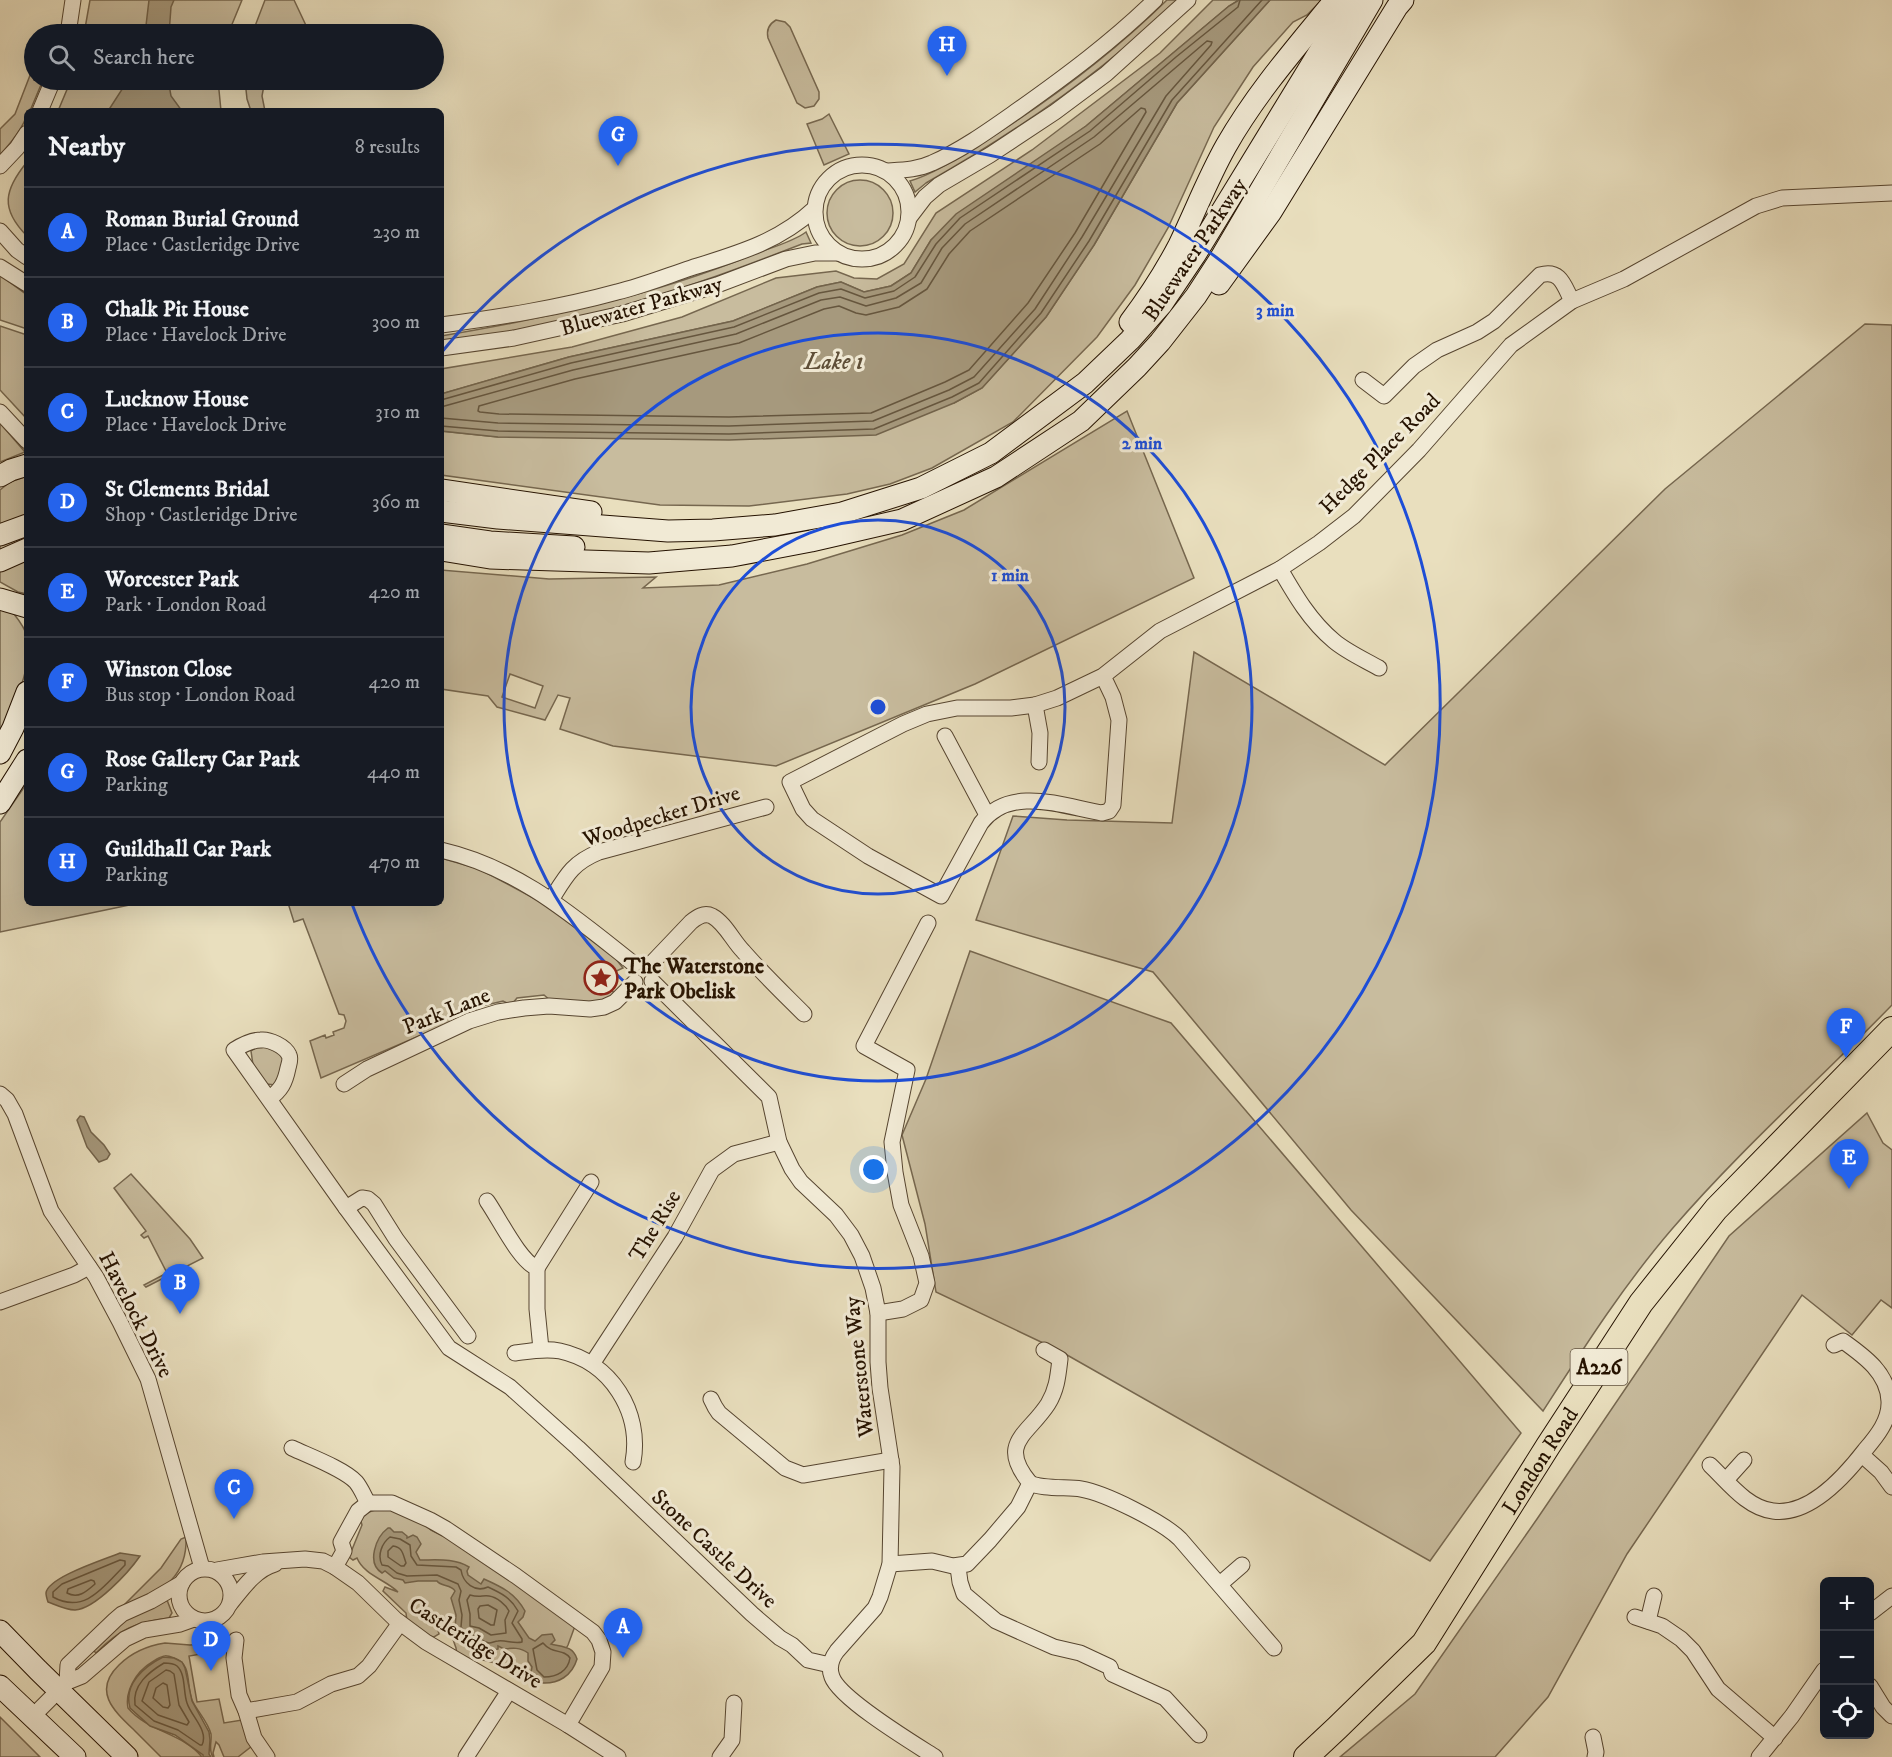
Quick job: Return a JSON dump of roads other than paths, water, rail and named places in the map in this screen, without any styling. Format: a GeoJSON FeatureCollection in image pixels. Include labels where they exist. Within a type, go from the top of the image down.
{"type":"FeatureCollection","features":[{"type":"Feature","properties":{"kind":"main road","name":"London Road"},"geometry":{"type":"LineString","coordinates":[[1306,1757],[1424,1643],[1641,1303],[1709,1218],[1892,1029]]}},
{"type":"Feature","properties":{"kind":"street"},"geometry":{"type":"LineString","coordinates":[[69,24],[73,0]]}},
{"type":"Feature","properties":{"kind":"street","name":"Bluewater Parkway"},"geometry":{"type":"LineString","coordinates":[[444,325],[511,315],[617,292],[770,240],[794,226],[814,209],[817,195],[824,183],[835,172],[850,165],[866,164],[886,171],[911,170],[930,164],[998,124],[1054,84],[1099,50],[1155,0]]}},
{"type":"Feature","properties":{"kind":"street","name":"Bluewater Parkway"},"geometry":{"type":"LineString","coordinates":[[444,348],[514,338],[622,314],[717,285],[786,259],[815,253],[838,253],[852,258],[868,259],[882,254],[895,245],[904,233],[909,218],[925,197],[939,185],[1055,112],[1106,74],[1188,0]]}},
{"type":"Feature","properties":{"kind":"street"},"geometry":{"type":"LineString","coordinates":[[1085,383],[1144,303],[1178,247],[1226,146],[1248,110],[1333,0]]}},
{"type":"Feature","properties":{"kind":"street","name":"Bluewater Parkway"},"geometry":{"type":"LineString","coordinates":[[811,541],[902,519],[996,477],[1081,421],[1143,361],[1196,296],[1220,259],[1340,35],[1351,0]]}},
{"type":"Feature","properties":{"kind":"street","name":"Bluewater Parkway"},"geometry":{"type":"LineString","coordinates":[[713,530],[776,525],[842,513],[921,488],[991,453],[1085,383],[1130,340],[1170,292],[1340,35],[1372,0]]}},
{"type":"Feature","properties":{"kind":"street"},"geometry":{"type":"LineString","coordinates":[[1081,421],[1166,346],[1200,310],[1271,212],[1403,0]]}},
{"type":"Feature","properties":{"kind":"street"},"geometry":{"type":"LineString","coordinates":[[41,108],[49,90]]}},
{"type":"Feature","properties":{"kind":"street"},"geometry":{"type":"LineString","coordinates":[[1,169],[24,137]]}},
{"type":"Feature","properties":{"kind":"street"},"geometry":{"type":"LineString","coordinates":[[886,171],[905,191],[909,204],[909,218]]}},
{"type":"Feature","properties":{"kind":"street","name":"Hedge Place Road"},"geometry":{"type":"LineString","coordinates":[[987,815],[941,896],[868,856],[812,819],[802,809],[790,783],[903,724],[927,714],[957,708],[1011,708],[1035,705],[1057,698],[1103,676],[1160,632],[1280,569],[1354,516],[1419,450],[1511,345],[1572,302],[1624,279],[1756,206],[1782,198],[1892,193]]}},
{"type":"Feature","properties":{"kind":"street"},"geometry":{"type":"LineString","coordinates":[[814,209],[815,222],[820,234],[827,245],[838,253]]}},
{"type":"Feature","properties":{"kind":"street"},"geometry":{"type":"LineString","coordinates":[[0,231],[24,255]]}},
{"type":"Feature","properties":{"kind":"street"},"geometry":{"type":"LineString","coordinates":[[0,267],[24,282]]}},
{"type":"Feature","properties":{"kind":"street"},"geometry":{"type":"LineString","coordinates":[[1364,380],[1384,396],[1414,366],[1437,350],[1477,332],[1494,321],[1540,276],[1548,273],[1556,275],[1562,282],[1572,302]]}},
{"type":"Feature","properties":{"kind":"street"},"geometry":{"type":"LineString","coordinates":[[0,412],[24,438]]}},
{"type":"Feature","properties":{"kind":"street"},"geometry":{"type":"LineString","coordinates":[[0,476],[24,466]]}},
{"type":"Feature","properties":{"kind":"street"},"geometry":{"type":"LineString","coordinates":[[444,490],[713,530]]}},
{"type":"Feature","properties":{"kind":"street"},"geometry":{"type":"LineString","coordinates":[[444,511],[498,518],[657,530],[713,530]]}},
{"type":"Feature","properties":{"kind":"street"},"geometry":{"type":"LineString","coordinates":[[0,535],[24,526]]}},
{"type":"Feature","properties":{"kind":"street"},"geometry":{"type":"LineString","coordinates":[[444,535],[490,542],[662,552],[811,541]]}},
{"type":"Feature","properties":{"kind":"street"},"geometry":{"type":"LineString","coordinates":[[444,550],[490,558],[649,563],[732,556],[811,541]]}},
{"type":"Feature","properties":{"kind":"street"},"geometry":{"type":"LineString","coordinates":[[0,561],[24,550]]}},
{"type":"Feature","properties":{"kind":"street"},"geometry":{"type":"LineString","coordinates":[[1280,569],[1297,599],[1315,623],[1336,643],[1379,668]]}},
{"type":"Feature","properties":{"kind":"street"},"geometry":{"type":"LineString","coordinates":[[0,599],[24,608]]}},
{"type":"Feature","properties":{"kind":"street"},"geometry":{"type":"LineString","coordinates":[[945,736],[987,815],[999,806],[1010,802],[1032,800],[1102,813],[1109,811],[1113,805],[1119,720],[1113,697],[1103,676]]}},
{"type":"Feature","properties":{"kind":"street"},"geometry":{"type":"LineString","coordinates":[[0,753],[24,700]]}},
{"type":"Feature","properties":{"kind":"street"},"geometry":{"type":"LineString","coordinates":[[1035,705],[1040,733],[1039,762]]}},
{"type":"Feature","properties":{"kind":"street"},"geometry":{"type":"LineString","coordinates":[[0,803],[24,765]]}},
{"type":"Feature","properties":{"kind":"street","name":"Woodpecker Drive"},"geometry":{"type":"LineString","coordinates":[[551,900],[570,872],[587,857],[766,807]]}},
{"type":"Feature","properties":{"kind":"street"},"geometry":{"type":"LineString","coordinates":[[444,851],[498,868],[551,900],[634,964]]}},
{"type":"Feature","properties":{"kind":"street"},"geometry":{"type":"LineString","coordinates":[[652,963],[691,922],[699,916],[713,917],[742,951],[804,1014]]}},
{"type":"Feature","properties":{"kind":"street"},"geometry":{"type":"LineString","coordinates":[[878,1313],[903,1309],[921,1300],[927,1283],[921,1256],[901,1205],[892,1142],[907,1070],[864,1046],[928,923]]}},
{"type":"Feature","properties":{"kind":"street"},"geometry":{"type":"LineString","coordinates":[[641,961],[652,963],[656,974],[652,981],[646,985],[635,982],[631,971],[634,964],[641,961]]}},
{"type":"Feature","properties":{"kind":"street","name":"Waterstone Way"},"geometry":{"type":"LineString","coordinates":[[652,981],[769,1097],[779,1142],[799,1180],[836,1215],[857,1244],[872,1286],[878,1313],[879,1381],[891,1460],[890,1564],[880,1598],[837,1650],[830,1665]]}},
{"type":"Feature","properties":{"kind":"street","name":"Park Lane"},"geometry":{"type":"LineString","coordinates":[[344,1084],[367,1069],[469,1021],[498,1012],[524,1008],[549,1006],[590,1009],[604,1007],[615,1002],[635,982]]}},
{"type":"Feature","properties":{"kind":"street","name":"Havelock Drive"},"geometry":{"type":"LineString","coordinates":[[0,1094],[7,1100],[15,1114],[51,1211],[89,1267],[148,1379],[209,1569]]}},
{"type":"Feature","properties":{"kind":"street","name":"Stone Castle Drive"},"geometry":{"type":"LineString","coordinates":[[269,1099],[449,1348],[510,1387],[780,1638],[792,1645],[808,1660],[830,1665]]}},
{"type":"Feature","properties":{"kind":"street","name":"The Rise"},"geometry":{"type":"LineString","coordinates":[[592,1364],[675,1238],[712,1170],[734,1154],[779,1142]]}},
{"type":"Feature","properties":{"kind":"street"},"geometry":{"type":"LineString","coordinates":[[541,1349],[537,1309],[537,1268],[591,1182]]}},
{"type":"Feature","properties":{"kind":"street"},"geometry":{"type":"LineString","coordinates":[[346,1208],[362,1198],[374,1204],[396,1239],[468,1336]]}},
{"type":"Feature","properties":{"kind":"street"},"geometry":{"type":"LineString","coordinates":[[487,1201],[516,1248],[529,1264],[537,1268]]}},
{"type":"Feature","properties":{"kind":"street"},"geometry":{"type":"LineString","coordinates":[[0,1302],[74,1275],[89,1267]]}},
{"type":"Feature","properties":{"kind":"street"},"geometry":{"type":"LineString","coordinates":[[1710,1465],[1752,1503],[1770,1510],[1803,1505],[1826,1492],[1841,1479],[1880,1431],[1888,1410],[1888,1394],[1874,1365],[1843,1341],[1834,1345]]}},
{"type":"Feature","properties":{"kind":"street"},"geometry":{"type":"LineString","coordinates":[[515,1353],[541,1349],[567,1353],[592,1364],[614,1383],[628,1407],[635,1437],[633,1462]]}},
{"type":"Feature","properties":{"kind":"street"},"geometry":{"type":"LineString","coordinates":[[1044,1350],[1060,1359],[1057,1385],[1045,1408],[1018,1440],[1015,1450],[1019,1465],[1030,1483],[1038,1486],[1085,1490],[1151,1518],[1176,1535],[1274,1648]]}},
{"type":"Feature","properties":{"kind":"street"},"geometry":{"type":"LineString","coordinates":[[711,1399],[719,1413],[794,1473],[803,1475],[891,1460]]}},
{"type":"Feature","properties":{"kind":"street"},"geometry":{"type":"LineString","coordinates":[[292,1448],[352,1479],[368,1503]]}},
{"type":"Feature","properties":{"kind":"street"},"geometry":{"type":"LineString","coordinates":[[1862,1455],[1881,1472],[1892,1487]]}},
{"type":"Feature","properties":{"kind":"street"},"geometry":{"type":"LineString","coordinates":[[1726,1480],[1744,1460]]}},
{"type":"Feature","properties":{"kind":"street"},"geometry":{"type":"LineString","coordinates":[[890,1564],[932,1561],[958,1566],[969,1562],[1018,1508],[1030,1483]]}},
{"type":"Feature","properties":{"kind":"street"},"geometry":{"type":"LineString","coordinates":[[335,1567],[344,1551],[341,1542],[358,1511],[368,1503],[392,1503],[446,1529],[593,1632],[600,1643],[602,1664],[568,1725]]}},
{"type":"Feature","properties":{"kind":"street","name":"Castleridge Drive"},"geometry":{"type":"LineString","coordinates":[[63,1686],[68,1665],[115,1620],[122,1614],[148,1603],[182,1583],[190,1573],[263,1562],[311,1559],[335,1567],[358,1583],[400,1623],[450,1657],[568,1725],[618,1757]]}},
{"type":"Feature","properties":{"kind":"street","name":"Castleridge Drive"},"geometry":{"type":"LineString","coordinates":[[32,1717],[63,1686],[82,1676],[129,1637],[144,1630],[180,1624],[194,1619],[208,1621],[215,1619],[226,1611],[248,1583],[266,1566],[281,1562]]}},
{"type":"Feature","properties":{"kind":"street"},"geometry":{"type":"LineString","coordinates":[[1220,1584],[1242,1565]]}},
{"type":"Feature","properties":{"kind":"street"},"geometry":{"type":"LineString","coordinates":[[958,1566],[964,1594],[996,1621],[1054,1647],[1080,1653],[1110,1667],[1112,1674],[1169,1701],[1199,1735]]}},
{"type":"Feature","properties":{"kind":"street"},"geometry":{"type":"LineString","coordinates":[[209,1569],[228,1581],[231,1588],[230,1604]]}},
{"type":"Feature","properties":{"kind":"street"},"geometry":{"type":"LineString","coordinates":[[182,1583],[179,1599],[182,1607],[194,1619]]}},
{"type":"Feature","properties":{"kind":"street"},"geometry":{"type":"LineString","coordinates":[[1654,1596],[1642,1619],[1668,1629],[1682,1639],[1696,1655],[1718,1689],[1775,1738]]}},
{"type":"Feature","properties":{"kind":"street"},"geometry":{"type":"LineString","coordinates":[[1874,1609],[1892,1596]]}},
{"type":"Feature","properties":{"kind":"street"},"geometry":{"type":"LineString","coordinates":[[246,1711],[297,1702],[331,1684],[360,1675],[400,1623]]}},
{"type":"Feature","properties":{"kind":"street"},"geometry":{"type":"LineString","coordinates":[[0,1631],[63,1686],[127,1757]]}},
{"type":"Feature","properties":{"kind":"street"},"geometry":{"type":"LineString","coordinates":[[236,1640],[234,1658],[238,1688],[254,1738],[267,1757]]}},
{"type":"Feature","properties":{"kind":"street"},"geometry":{"type":"LineString","coordinates":[[830,1665],[833,1679],[845,1694],[935,1757]]}},
{"type":"Feature","properties":{"kind":"street"},"geometry":{"type":"LineString","coordinates":[[1759,1757],[1820,1676]]}},
{"type":"Feature","properties":{"kind":"street"},"geometry":{"type":"LineString","coordinates":[[0,1686],[75,1757]]}},
{"type":"Feature","properties":{"kind":"street"},"geometry":{"type":"LineString","coordinates":[[465,1757],[509,1691]]}},
{"type":"Feature","properties":{"kind":"street"},"geometry":{"type":"LineString","coordinates":[[1874,1694],[1892,1716]]}},
{"type":"Feature","properties":{"kind":"street"},"geometry":{"type":"LineString","coordinates":[[720,1757],[732,1740],[734,1703]]}},
{"type":"Feature","properties":{"kind":"street"},"geometry":{"type":"LineString","coordinates":[[1593,1737],[1595,1757]]}},
{"type":"Feature","properties":{"kind":"water"},"geometry":{"type":"Polygon","coordinates":[[[149,0],[174,0],[170,24],[146,24],[149,0]]]}},
{"type":"Feature","properties":{"kind":"water","name":"Lake 1"},"geometry":{"type":"Polygon","coordinates":[[[1239,0],[1270,0],[1177,103],[1094,245],[1046,317],[982,388],[954,403],[876,435],[729,440],[498,437],[444,431],[444,393],[569,357],[733,321],[817,287],[841,282],[864,292],[891,286],[911,273],[931,240],[956,214],[1086,126],[1239,0]]]}},
{"type":"Feature","properties":{"kind":"water"},"geometry":{"type":"Polygon","coordinates":[[[122,90],[170,90],[171,96],[180,108],[110,108],[122,90]]]}},
{"type":"Feature","properties":{"kind":"water"},"geometry":{"type":"Polygon","coordinates":[[[80,1116],[84,1117],[91,1132],[110,1154],[107,1159],[99,1162],[87,1147],[77,1120],[80,1116]]]}},
{"type":"Feature","properties":{"kind":"water"},"geometry":{"type":"Polygon","coordinates":[[[388,1528],[394,1532],[402,1532],[407,1538],[413,1535],[417,1537],[421,1544],[416,1552],[420,1560],[458,1562],[469,1567],[468,1575],[481,1584],[484,1579],[508,1591],[525,1611],[518,1622],[529,1638],[535,1641],[542,1635],[552,1634],[555,1640],[551,1644],[567,1648],[575,1655],[577,1659],[572,1670],[564,1678],[542,1683],[531,1672],[528,1653],[525,1651],[516,1648],[504,1649],[498,1646],[498,1649],[488,1649],[478,1645],[474,1640],[466,1641],[455,1629],[456,1615],[451,1598],[455,1591],[453,1589],[437,1581],[405,1583],[377,1569],[374,1563],[374,1550],[380,1537],[388,1528]]]}},
{"type":"Feature","properties":{"kind":"water"},"geometry":{"type":"Polygon","coordinates":[[[120,1553],[140,1556],[120,1580],[101,1597],[75,1610],[48,1602],[46,1593],[56,1581],[78,1569],[120,1553]]]}},
{"type":"Feature","properties":{"kind":"water"},"geometry":{"type":"Polygon","coordinates":[[[163,1657],[174,1658],[182,1662],[185,1668],[192,1701],[209,1732],[211,1757],[203,1757],[175,1735],[150,1726],[130,1708],[130,1691],[137,1677],[149,1665],[163,1657]]]}},
{"type":"Feature","properties":{"kind":"place","name":"Guildhall Car Park"},"geometry":{"type":"Point","coordinates":[947,76]}},
{"type":"Feature","properties":{"kind":"place","name":"Rose Gallery Car Park"},"geometry":{"type":"Point","coordinates":[618,166]}},
{"type":"Feature","properties":{"kind":"place","name":"The Waterstone Park Obelisk"},"geometry":{"type":"Point","coordinates":[601,978]}},
{"type":"Feature","properties":{"kind":"place","name":"Winston Close"},"geometry":{"type":"Point","coordinates":[1846,1058]}},
{"type":"Feature","properties":{"kind":"place","name":"Worcester Park"},"geometry":{"type":"Point","coordinates":[1849,1189]}},
{"type":"Feature","properties":{"kind":"place","name":"Chalk Pit House"},"geometry":{"type":"Point","coordinates":[180,1314]}},
{"type":"Feature","properties":{"kind":"place","name":"Lucknow House"},"geometry":{"type":"Point","coordinates":[234,1519]}},
{"type":"Feature","properties":{"kind":"place","name":"Roman Burial Ground"},"geometry":{"type":"Point","coordinates":[623,1658]}},
{"type":"Feature","properties":{"kind":"place","name":"St Clements Bridal"},"geometry":{"type":"Point","coordinates":[211,1671]}}]}
